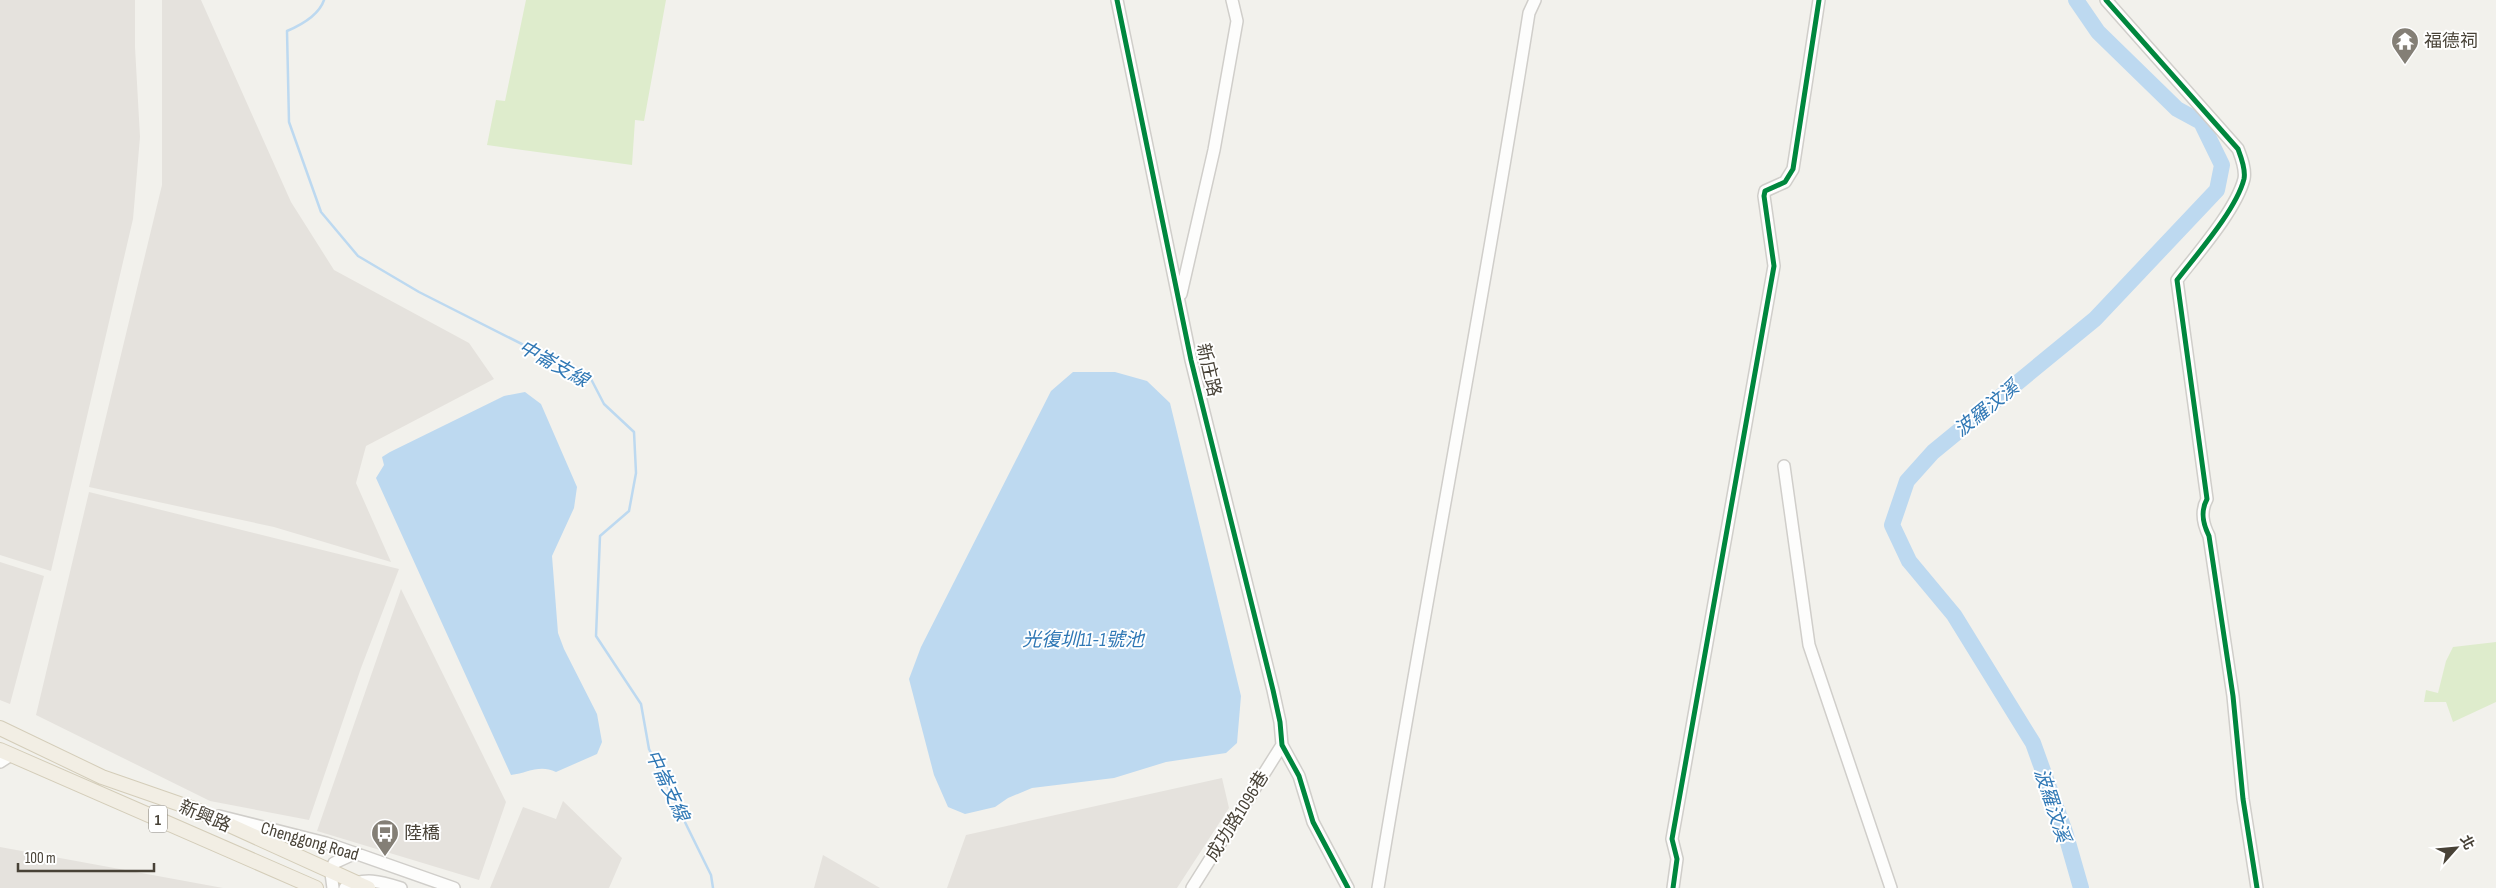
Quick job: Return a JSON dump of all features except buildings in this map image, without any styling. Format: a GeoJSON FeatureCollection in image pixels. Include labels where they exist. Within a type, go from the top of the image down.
{"type":"FeatureCollection","features":[{"type":"Feature","properties":{"kind":"main road","name":"新興路"},"geometry":{"type":"LineString","coordinates":[[0,728],[102,777],[194,809],[356,886]]}},
{"type":"Feature","properties":{"kind":"main road","name":"新興路"},"geometry":{"type":"LineString","coordinates":[[4,756],[316,888]]}},
{"type":"Feature","properties":{"kind":"street","name":"新庄路"},"geometry":{"type":"LineString","coordinates":[[1116,0],[1180,299],[1191,360],[1273,690],[1280,722],[1282,745]]}},
{"type":"Feature","properties":{"kind":"street"},"geometry":{"type":"LineString","coordinates":[[1180,299],[1214,150],[1226,85],[1237,21],[1232,0]]}},
{"type":"Feature","properties":{"kind":"street"},"geometry":{"type":"LineString","coordinates":[[1378,888],[1410,693],[1464,405],[1529,13],[1535,0]]}},
{"type":"Feature","properties":{"kind":"street"},"geometry":{"type":"LineString","coordinates":[[1673,888],[1677,859],[1672,839],[1738,456],[1774,266],[1764,196],[1765,191],[1785,182],[1793,169],[1819,0]]}},
{"type":"Feature","properties":{"kind":"street"},"geometry":{"type":"LineString","coordinates":[[2106,0],[2238,149],[2243,162],[2244,178],[2235,198],[2177,280],[2207,499],[2203,507],[2203,524],[2209,536],[2224,635],[2233,696],[2243,800],[2257,888]]}},
{"type":"Feature","properties":{"kind":"street"},"geometry":{"type":"LineString","coordinates":[[1784,466],[1809,645],[1891,888]]}},
{"type":"Feature","properties":{"kind":"street"},"geometry":{"type":"LineString","coordinates":[[1282,745],[1299,776],[1313,822],[1348,888]]}},
{"type":"Feature","properties":{"kind":"street","name":"成功路1096巷"},"geometry":{"type":"LineString","coordinates":[[1192,888],[1282,745]]}},
{"type":"Feature","properties":{"kind":"street","name":"Chenggong Road"},"geometry":{"type":"LineString","coordinates":[[194,809],[356,853],[454,888]]}},
{"type":"Feature","properties":{"kind":"street"},"geometry":{"type":"LineString","coordinates":[[333,888],[331,873],[334,863],[356,853]]}},
{"type":"Feature","properties":{"kind":"street","name":"Chenggong Road"},"geometry":{"type":"LineString","coordinates":[[356,886],[377,881],[401,888]]}},
{"type":"Feature","properties":{"kind":"shaded area"},"geometry":{"type":"Polygon","coordinates":[[[0,0],[135,0],[135,47],[140,137],[133,219],[51,571],[0,555],[0,0]]]}},
{"type":"Feature","properties":{"kind":"shaded area"},"geometry":{"type":"Polygon","coordinates":[[[162,0],[201,0],[291,202],[334,270],[469,343],[494,379],[366,446],[356,483],[391,562],[274,527],[89,487],[162,185],[162,0]]]}},
{"type":"Feature","properties":{"kind":"shaded area"},"geometry":{"type":"Polygon","coordinates":[[[89,492],[399,569],[361,668],[309,820],[210,801],[36,715],[89,492]]]}},
{"type":"Feature","properties":{"kind":"shaded area"},"geometry":{"type":"Polygon","coordinates":[[[0,562],[44,576],[10,704],[0,700],[0,562]]]}},
{"type":"Feature","properties":{"kind":"shaded area"},"geometry":{"type":"Polygon","coordinates":[[[401,589],[506,802],[479,880],[317,831],[401,589]]]}},
{"type":"Feature","properties":{"kind":"shaded area"},"geometry":{"type":"Polygon","coordinates":[[[1222,778],[1229,808],[1177,888],[947,888],[966,835],[1222,778]]]}},
{"type":"Feature","properties":{"kind":"shaded area"},"geometry":{"type":"Polygon","coordinates":[[[563,801],[622,858],[609,888],[490,888],[523,807],[556,819],[563,801]]]}},
{"type":"Feature","properties":{"kind":"shaded area"},"geometry":{"type":"Polygon","coordinates":[[[0,847],[223,888],[0,888],[0,847]]]}},
{"type":"Feature","properties":{"kind":"shaded area"},"geometry":{"type":"Polygon","coordinates":[[[823,855],[880,888],[814,888],[823,855]]]}},
{"type":"Feature","properties":{"kind":"green space"},"geometry":{"type":"Polygon","coordinates":[[[526,0],[666,0],[644,121],[635,120],[632,165],[487,145],[496,100],[505,101],[526,0]]]}},
{"type":"Feature","properties":{"kind":"green space"},"geometry":{"type":"Polygon","coordinates":[[[2496,642],[2496,702],[2453,722],[2446,702],[2424,702],[2426,690],[2438,693],[2446,661],[2453,647],[2496,642]]]}},
{"type":"Feature","properties":{"kind":"water","name":"光復圳11-1號池"},"geometry":{"type":"Polygon","coordinates":[[[1073,372],[1115,372],[1147,381],[1170,403],[1241,696],[1237,743],[1226,753],[1166,762],[1114,778],[1032,788],[1008,798],[995,807],[965,814],[948,807],[934,775],[909,679],[921,647],[1051,391],[1073,372]]]}},
{"type":"Feature","properties":{"kind":"water"},"geometry":{"type":"Polygon","coordinates":[[[525,392],[541,404],[577,487],[574,508],[552,556],[558,633],[564,649],[597,714],[602,742],[597,754],[556,772],[539,769],[511,775],[376,478],[384,465],[382,457],[390,452],[504,396],[525,392]]]}},
{"type":"Feature","properties":{"kind":"waterway","name":"中崙支線"},"geometry":{"type":"LineString","coordinates":[[324,0],[314,15],[304,23],[287,31],[289,122],[321,212],[358,256],[419,292],[591,379],[604,404],[634,432],[636,473],[629,511],[600,536],[596,636],[641,704],[649,749],[711,875],[713,888]]}},
{"type":"Feature","properties":{"kind":"waterway","name":"波羅汶溪"},"geometry":{"type":"LineString","coordinates":[[2076,0],[2098,32],[2177,109],[2201,122],[2222,165],[2217,190],[2095,319],[1933,452],[1907,481],[1892,525],[1909,561],[1954,615],[2033,743],[2065,832],[2081,888]]}},
{"type":"Feature","properties":{"kind":"cycle path"},"geometry":{"type":"LineString","coordinates":[[1117,0],[1191,360],[1273,690],[1280,722],[1282,745],[1299,776],[1313,822],[1348,888]]}},
{"type":"Feature","properties":{"kind":"cycle path"},"geometry":{"type":"LineString","coordinates":[[1673,888],[1677,859],[1672,839],[1774,266],[1764,196],[1765,191],[1785,182],[1793,169],[1819,0]]}},
{"type":"Feature","properties":{"kind":"cycle path"},"geometry":{"type":"LineString","coordinates":[[2106,0],[2238,149],[2244,167],[2244,179],[2240,191],[2225,218],[2177,280],[2207,499],[2203,518],[2209,536],[2233,696],[2243,799],[2257,888]]}},
{"type":"Feature","properties":{"kind":"place","name":"福德祠"},"geometry":{"type":"Point","coordinates":[2405,65]}},
{"type":"Feature","properties":{"kind":"place","name":"陸橋"},"geometry":{"type":"Point","coordinates":[385,857]}}]}
